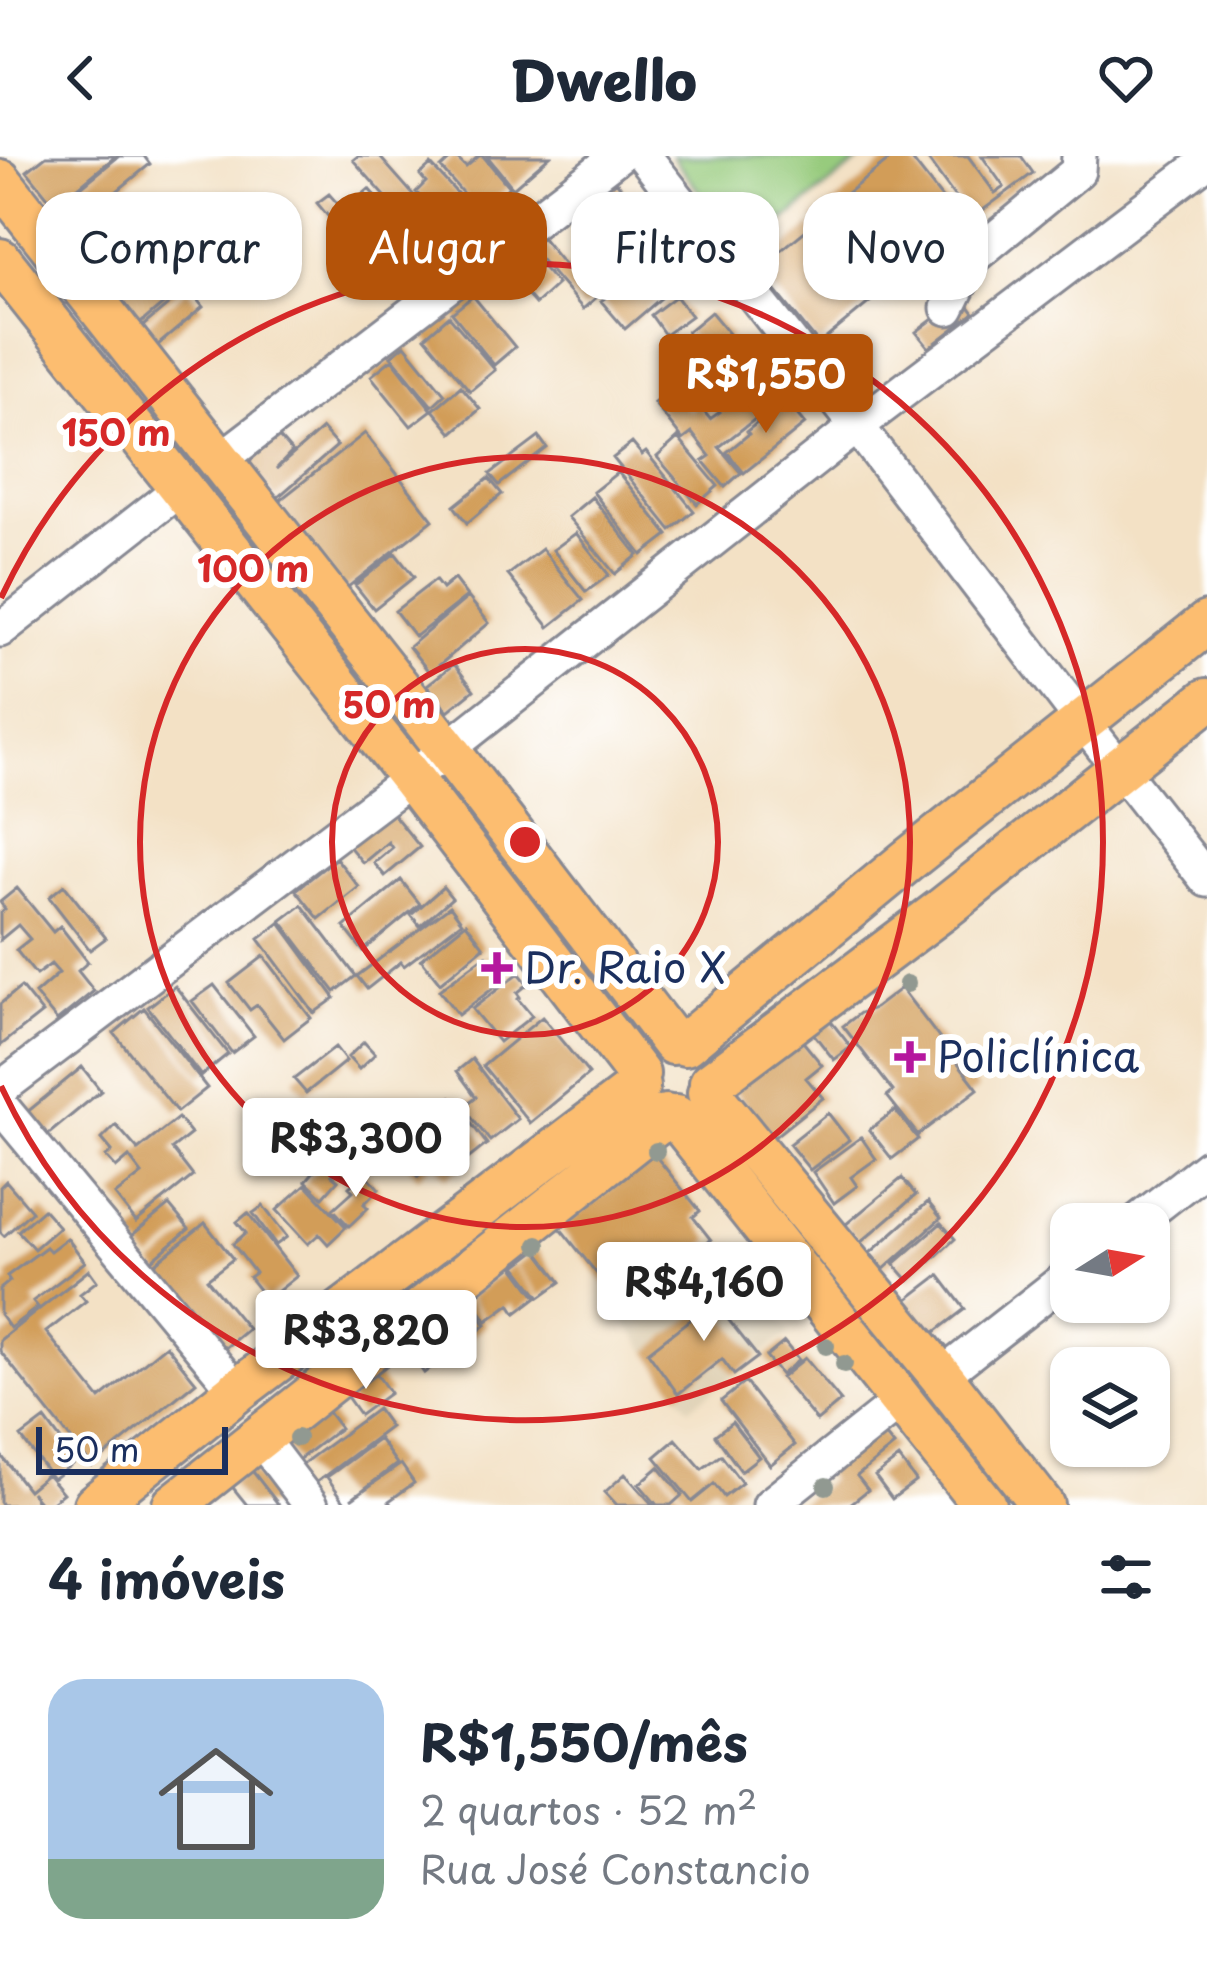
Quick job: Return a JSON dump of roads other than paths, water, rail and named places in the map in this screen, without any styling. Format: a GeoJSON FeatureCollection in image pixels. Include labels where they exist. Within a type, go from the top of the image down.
{"type":"FeatureCollection","features":[{"type":"Feature","properties":{"kind":"main road"},"geometry":{"type":"LineString","coordinates":[[0,181],[679,1043],[696,1050],[710,1070],[237,1391],[95,1505]]}},
{"type":"Feature","properties":{"kind":"main road"},"geometry":{"type":"LineString","coordinates":[[0,260],[411,778],[673,1095],[984,1505]]}},
{"type":"Feature","properties":{"kind":"main road"},"geometry":{"type":"LineString","coordinates":[[679,1043],[1207,623]]}},
{"type":"Feature","properties":{"kind":"main road"},"geometry":{"type":"LineString","coordinates":[[175,1505],[673,1095],[943,910],[1207,700]]}},
{"type":"Feature","properties":{"kind":"main road"},"geometry":{"type":"LineString","coordinates":[[907,861],[943,910]]}},
{"type":"Feature","properties":{"kind":"main road"},"geometry":{"type":"LineString","coordinates":[[673,1095],[941,1376],[1042,1505]]}},
{"type":"Feature","properties":{"kind":"street"},"geometry":{"type":"LineString","coordinates":[[0,167],[14,156]]}},
{"type":"Feature","properties":{"kind":"street"},"geometry":{"type":"LineString","coordinates":[[220,460],[618,156]]}},
{"type":"Feature","properties":{"kind":"street"},"geometry":{"type":"LineString","coordinates":[[644,156],[1207,880]]}},
{"type":"Feature","properties":{"kind":"street"},"geometry":{"type":"LineString","coordinates":[[954,328],[973,257],[1078,171],[1078,156]]}},
{"type":"Feature","properties":{"kind":"street"},"geometry":{"type":"LineString","coordinates":[[0,1089],[448,750],[857,426],[954,328],[1207,161]]}},
{"type":"Feature","properties":{"kind":"street"},"geometry":{"type":"LineString","coordinates":[[0,630],[181,488]]}},
{"type":"Feature","properties":{"kind":"street"},"geometry":{"type":"LineString","coordinates":[[0,1106],[237,1391]]}},
{"type":"Feature","properties":{"kind":"street"},"geometry":{"type":"LineString","coordinates":[[1161,1203],[1207,1167]]}},
{"type":"Feature","properties":{"kind":"street"},"geometry":{"type":"LineString","coordinates":[[941,1376],[1050,1290]]}},
{"type":"Feature","properties":{"kind":"street"},"geometry":{"type":"LineString","coordinates":[[770,1505],[902,1400]]}},
{"type":"Feature","properties":{"kind":"street"},"geometry":{"type":"LineString","coordinates":[[260,1438],[311,1505]]}},
{"type":"Feature","properties":{"kind":"place","name":"Dr. Raio X"},"geometry":{"type":"Point","coordinates":[497,968]}},
{"type":"Feature","properties":{"kind":"place","name":"Policlínica"},"geometry":{"type":"Point","coordinates":[910,1057]}}]}
